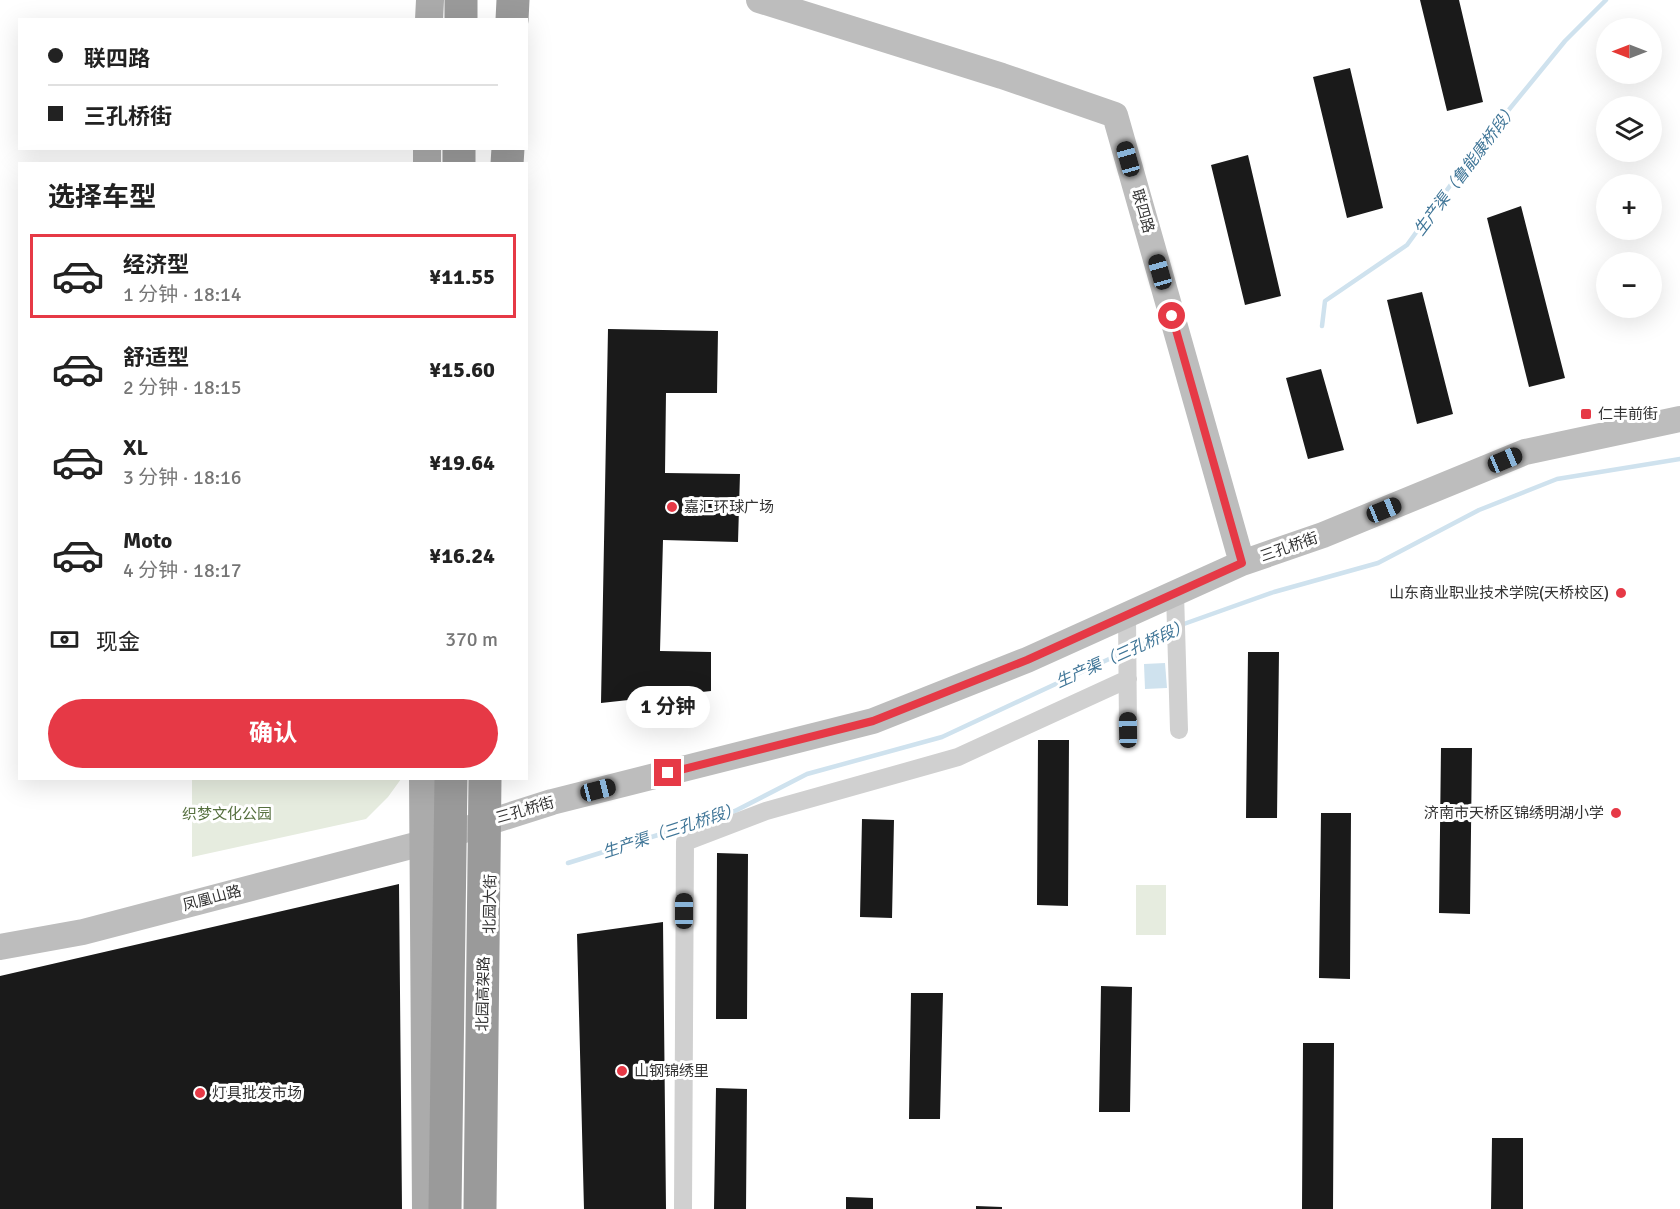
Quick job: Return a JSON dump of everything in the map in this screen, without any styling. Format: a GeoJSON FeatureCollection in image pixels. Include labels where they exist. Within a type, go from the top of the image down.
{"type":"FeatureCollection","features":[{"type":"Feature","properties":{"kind":"highway"},"geometry":{"type":"LineString","coordinates":[[461,0],[461,18]]}},
{"type":"Feature","properties":{"kind":"highway"},"geometry":{"type":"LineString","coordinates":[[493,18],[494,0]]}},
{"type":"Feature","properties":{"kind":"highway"},"geometry":{"type":"LineString","coordinates":[[512,18],[513,0]]}},
{"type":"Feature","properties":{"kind":"highway"},"geometry":{"type":"LineString","coordinates":[[445,1209],[450,780]]}},
{"type":"Feature","properties":{"kind":"highway","name":"北园高架路"},"geometry":{"type":"LineString","coordinates":[[480,1209],[485,780]]}},
{"type":"Feature","properties":{"kind":"main road"},"geometry":{"type":"LineString","coordinates":[[429,18],[430,0]]}},
{"type":"Feature","properties":{"kind":"main road"},"geometry":{"type":"LineString","coordinates":[[498,18],[499,0]]}},
{"type":"Feature","properties":{"kind":"main road","name":"联四路"},"geometry":{"type":"LineString","coordinates":[[759,0],[1002,76],[1115,115],[1242,563]]}},
{"type":"Feature","properties":{"kind":"main road","name":"三孔桥街"},"geometry":{"type":"LineString","coordinates":[[423,843],[552,802],[873,721],[1027,660],[1127,627],[1175,593],[1242,563],[1323,535],[1525,452],[1680,419]]}},
{"type":"Feature","properties":{"kind":"main road"},"geometry":{"type":"LineString","coordinates":[[423,780],[426,1209]]}},
{"type":"Feature","properties":{"kind":"main road","name":"北园大街"},"geometry":{"type":"LineString","coordinates":[[488,1209],[491,780]]}},
{"type":"Feature","properties":{"kind":"main road","name":"凤凰山路"},"geometry":{"type":"LineString","coordinates":[[0,947],[83,932],[423,843]]}},
{"type":"Feature","properties":{"kind":"street"},"geometry":{"type":"LineString","coordinates":[[1175,593],[1179,730]]}},
{"type":"Feature","properties":{"kind":"street"},"geometry":{"type":"LineString","coordinates":[[1127,627],[1128,730]]}},
{"type":"Feature","properties":{"kind":"street"},"geometry":{"type":"LineString","coordinates":[[683,1209],[685,842],[766,811],[958,757],[1128,670]]}},
{"type":"Feature","properties":{"kind":"green space","name":"织梦文化公园"},"geometry":{"type":"Polygon","coordinates":[[[192,780],[400,780],[388,797],[366,819],[192,857],[192,780]]]}},
{"type":"Feature","properties":{"kind":"green space"},"geometry":{"type":"Polygon","coordinates":[[[1136,885],[1166,885],[1166,935],[1136,935],[1136,885]]]}},
{"type":"Feature","properties":{"kind":"water"},"geometry":{"type":"Polygon","coordinates":[[[1165,663],[1167,688],[1145,689],[1144,664],[1165,663]]]}},
{"type":"Feature","properties":{"kind":"building"},"geometry":{"type":"Polygon","coordinates":[[[1420,0],[1459,0],[1483,102],[1447,111],[1420,0]]]}},
{"type":"Feature","properties":{"kind":"building"},"geometry":{"type":"Polygon","coordinates":[[[1350,68],[1383,208],[1347,218],[1313,77],[1350,68]]]}},
{"type":"Feature","properties":{"kind":"building"},"geometry":{"type":"Polygon","coordinates":[[[1248,155],[1281,296],[1245,305],[1211,165],[1248,155]]]}},
{"type":"Feature","properties":{"kind":"building"},"geometry":{"type":"Polygon","coordinates":[[[1521,206],[1565,378],[1529,387],[1487,218],[1521,206]]]}},
{"type":"Feature","properties":{"kind":"building"},"geometry":{"type":"Polygon","coordinates":[[[1422,292],[1453,414],[1417,424],[1387,300],[1422,292]]]}},
{"type":"Feature","properties":{"kind":"building","name":"嘉汇环球广场"},"geometry":{"type":"Polygon","coordinates":[[[608,329],[718,331],[717,393],[666,393],[665,473],[740,474],[738,542],[663,540],[660,651],[711,652],[711,691],[601,703],[608,329]]]}},
{"type":"Feature","properties":{"kind":"building"},"geometry":{"type":"Polygon","coordinates":[[[1321,369],[1344,450],[1308,459],[1286,378],[1321,369]]]}},
{"type":"Feature","properties":{"kind":"building"},"geometry":{"type":"Polygon","coordinates":[[[1248,652],[1279,652],[1277,818],[1246,818],[1248,652]]]}},
{"type":"Feature","properties":{"kind":"building"},"geometry":{"type":"Polygon","coordinates":[[[1038,740],[1069,740],[1068,906],[1037,905],[1038,740]]]}},
{"type":"Feature","properties":{"kind":"building"},"geometry":{"type":"Polygon","coordinates":[[[1441,748],[1472,748],[1470,914],[1439,913],[1441,748]]]}},
{"type":"Feature","properties":{"kind":"building"},"geometry":{"type":"Polygon","coordinates":[[[1321,813],[1351,813],[1350,979],[1319,978],[1321,813]]]}},
{"type":"Feature","properties":{"kind":"building"},"geometry":{"type":"Polygon","coordinates":[[[862,819],[894,820],[892,918],[860,917],[862,819]]]}},
{"type":"Feature","properties":{"kind":"building"},"geometry":{"type":"Polygon","coordinates":[[[717,853],[748,854],[747,1019],[716,1019],[717,853]]]}},
{"type":"Feature","properties":{"kind":"building","name":"灯具批发市场"},"geometry":{"type":"Polygon","coordinates":[[[399,884],[402,1209],[0,1209],[0,976],[399,884]]]}},
{"type":"Feature","properties":{"kind":"building","name":"山钢锦绣里"},"geometry":{"type":"Polygon","coordinates":[[[663,922],[666,1209],[584,1209],[577,934],[663,922]]]}},
{"type":"Feature","properties":{"kind":"building"},"geometry":{"type":"Polygon","coordinates":[[[1101,986],[1132,987],[1130,1112],[1099,1112],[1101,986]]]}},
{"type":"Feature","properties":{"kind":"building"},"geometry":{"type":"Polygon","coordinates":[[[911,993],[943,993],[940,1119],[909,1119],[911,993]]]}},
{"type":"Feature","properties":{"kind":"building"},"geometry":{"type":"Polygon","coordinates":[[[1303,1043],[1334,1043],[1333,1209],[1302,1209],[1303,1043]]]}},
{"type":"Feature","properties":{"kind":"building"},"geometry":{"type":"Polygon","coordinates":[[[716,1088],[747,1089],[746,1209],[714,1209],[716,1088]]]}},
{"type":"Feature","properties":{"kind":"building"},"geometry":{"type":"Polygon","coordinates":[[[1492,1138],[1523,1138],[1523,1209],[1491,1209],[1492,1138]]]}},
{"type":"Feature","properties":{"kind":"building"},"geometry":{"type":"Polygon","coordinates":[[[846,1197],[873,1198],[873,1209],[846,1209],[846,1197]]]}},
{"type":"Feature","properties":{"kind":"building"},"geometry":{"type":"Polygon","coordinates":[[[976,1206],[1002,1207],[1002,1209],[976,1209],[976,1206]]]}},
{"type":"Feature","properties":{"kind":"waterway","name":"生产渠（鲁能康桥段）"},"geometry":{"type":"LineString","coordinates":[[1322,326],[1325,301],[1407,245],[1476,150],[1565,41],[1606,0]]}},
{"type":"Feature","properties":{"kind":"waterway","name":"生产渠（三孔桥段）"},"geometry":{"type":"LineString","coordinates":[[1181,625],[1274,592],[1378,563],[1479,510],[1557,479],[1680,459]]}},
{"type":"Feature","properties":{"kind":"waterway","name":"生产渠（三孔桥段）"},"geometry":{"type":"LineString","coordinates":[[1132,648],[1173,628]]}},
{"type":"Feature","properties":{"kind":"waterway","name":"生产渠（三孔桥段）"},"geometry":{"type":"LineString","coordinates":[[568,863],[735,811],[807,774],[942,737],[1122,653]]}},
{"type":"Feature","properties":{"kind":"place","name":"仁丰前街"},"geometry":{"type":"Point","coordinates":[1586,414]}},
{"type":"Feature","properties":{"kind":"place","name":"嘉汇环球广场"},"geometry":{"type":"Point","coordinates":[672,507]}},
{"type":"Feature","properties":{"kind":"place","name":"山东商业职业技术学院(天桥校区)"},"geometry":{"type":"Point","coordinates":[1621,593]}},
{"type":"Feature","properties":{"kind":"place","name":"济南市天桥区锦绣明湖小学"},"geometry":{"type":"Point","coordinates":[1616,813]}},
{"type":"Feature","properties":{"kind":"place","name":"山钢锦绣里"},"geometry":{"type":"Point","coordinates":[622,1071]}},
{"type":"Feature","properties":{"kind":"place","name":"灯具批发市场"},"geometry":{"type":"Point","coordinates":[200,1093]}},
{"type":"Feature","properties":{"kind":"route"},"geometry":{"type":"LineString","coordinates":[[668,773],[873,721],[1027,660],[1242,563],[1172,316]]}}]}
